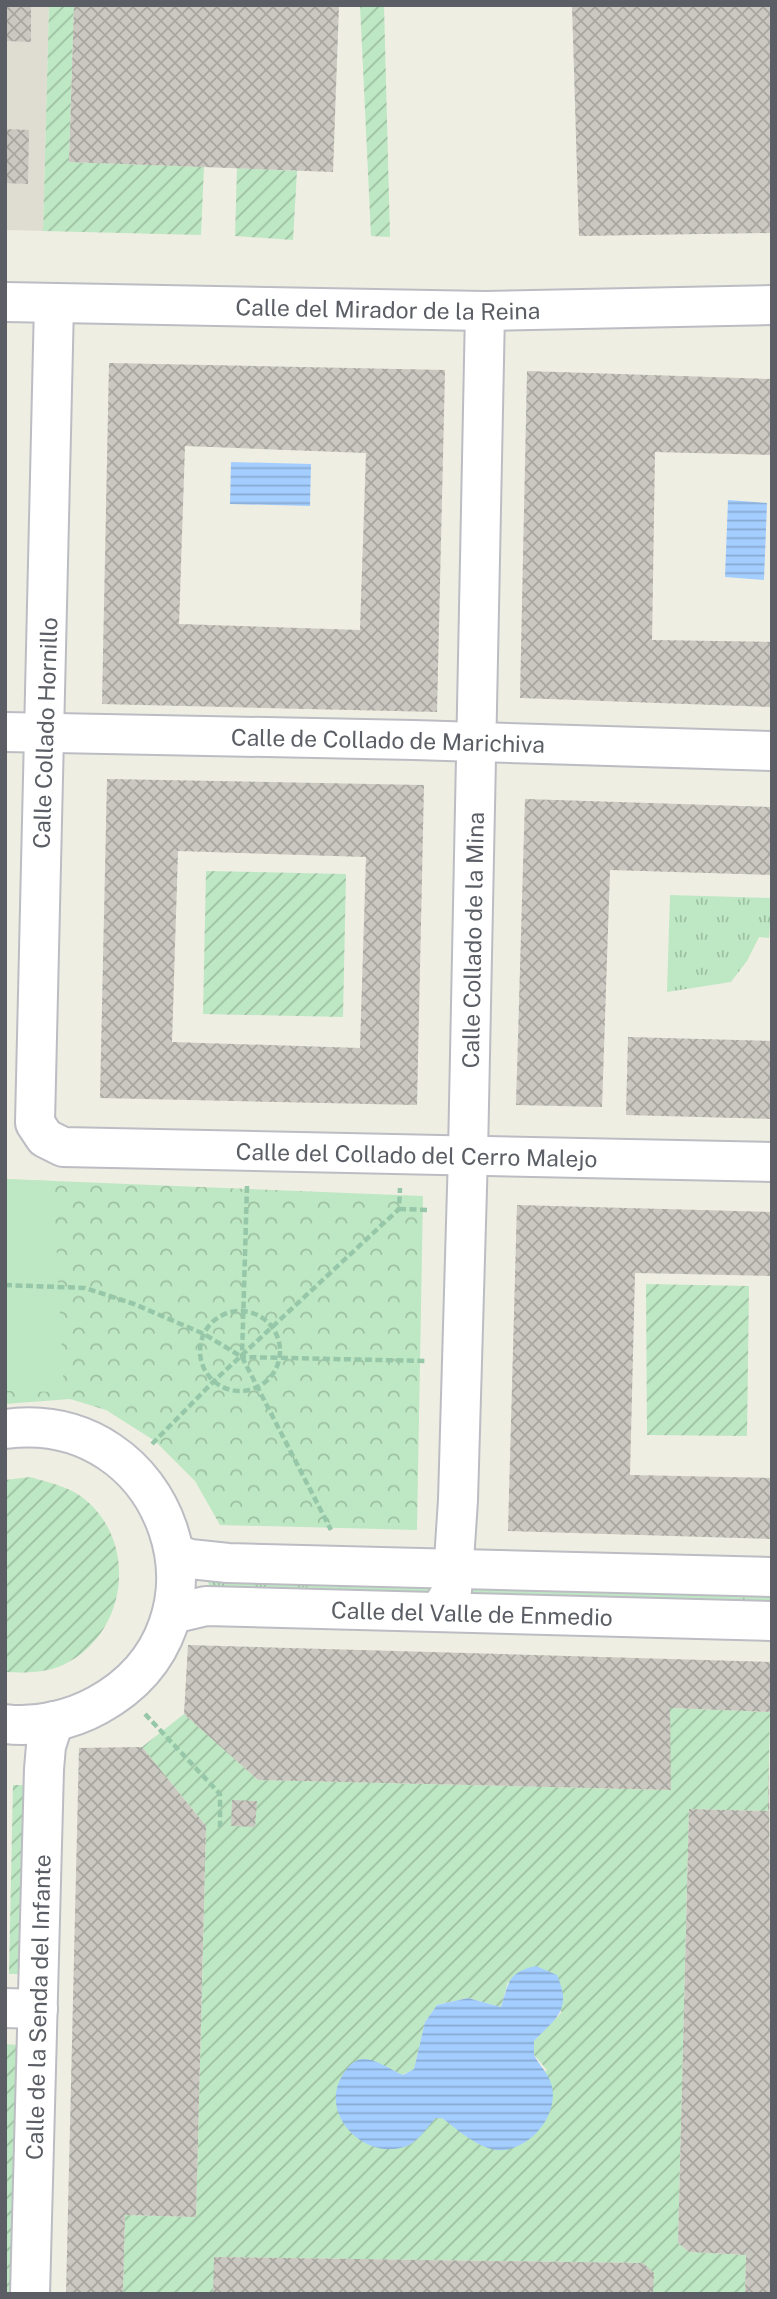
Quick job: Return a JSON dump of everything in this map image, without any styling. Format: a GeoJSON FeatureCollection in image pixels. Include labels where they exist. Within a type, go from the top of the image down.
{"type":"FeatureCollection","features":[{"type":"Feature","properties":{"kind":"street","name":"Calle del Mirador de la Reina"},"geometry":{"type":"LineString","coordinates":[[5,302],[485,312],[772,305]]}},
{"type":"Feature","properties":{"kind":"street","name":"Calle Collado Hornillo"},"geometry":{"type":"LineString","coordinates":[[54,304],[35,1123],[45,1138],[63,1147]]}},
{"type":"Feature","properties":{"kind":"street","name":"Calle Collado de la Mina"},"geometry":{"type":"LineString","coordinates":[[439,1612],[452,1591],[455,1569],[468,1154],[474,741],[485,312]]}},
{"type":"Feature","properties":{"kind":"street","name":"Calle de Collado de Marichiva"},"geometry":{"type":"LineString","coordinates":[[5,732],[474,741],[772,751]]}},
{"type":"Feature","properties":{"kind":"street","name":"Calle del Collado del Cerro Malejo"},"geometry":{"type":"LineString","coordinates":[[63,1147],[402,1152],[772,1162]]}},
{"type":"Feature","properties":{"kind":"street"},"geometry":{"type":"LineString","coordinates":[[5,1429],[52,1429],[81,1437],[107,1450],[130,1468],[153,1495],[176,1554],[172,1614],[162,1640],[142,1671],[114,1696],[82,1714],[54,1721],[5,1724]]}},
{"type":"Feature","properties":{"kind":"street","name":"Calle del Valle de Enmedio"},"geometry":{"type":"LineString","coordinates":[[176,1554],[207,1563],[772,1577]]}},
{"type":"Feature","properties":{"kind":"street","name":"Calle del Valle de Enmedio"},"geometry":{"type":"LineString","coordinates":[[172,1614],[206,1606],[772,1621]]}},
{"type":"Feature","properties":{"kind":"street","name":"Calle de la Senda del Infante"},"geometry":{"type":"LineString","coordinates":[[30,2294],[22,2008],[46,1746],[54,1721]]}},
{"type":"Feature","properties":{"kind":"path"},"geometry":{"type":"LineString","coordinates":[[248,1150],[242,1357],[331,1528],[331,1566]]}},
{"type":"Feature","properties":{"kind":"path"},"geometry":{"type":"LineString","coordinates":[[130,1468],[214,1381],[399,1209],[402,1152]]}},
{"type":"Feature","properties":{"kind":"path"},"geometry":{"type":"LineString","coordinates":[[5,1285],[85,1288],[134,1304],[204,1334],[242,1357],[461,1362]]}},
{"type":"Feature","properties":{"kind":"path"},"geometry":{"type":"LineString","coordinates":[[244,1312],[265,1320],[273,1329],[278,1339],[279,1361],[275,1372],[258,1387],[230,1390],[207,1374],[201,1354],[204,1334],[221,1317],[244,1312]]}},
{"type":"Feature","properties":{"kind":"path"},"geometry":{"type":"LineString","coordinates":[[138,1707],[220,1794],[220,1827]]}},
{"type":"Feature","properties":{"kind":"shaded area"},"geometry":{"type":"Polygon","coordinates":[[[5,5],[49,5],[43,231],[5,230],[5,5]]]}},
{"type":"Feature","properties":{"kind":"green space"},"geometry":{"type":"Polygon","coordinates":[[[49,5],[74,5],[69,162],[204,167],[201,235],[43,231],[49,5]]]}},
{"type":"Feature","properties":{"kind":"green space"},"geometry":{"type":"Polygon","coordinates":[[[360,5],[384,5],[390,237],[371,236],[360,5]]]}},
{"type":"Feature","properties":{"kind":"green space"},"geometry":{"type":"Polygon","coordinates":[[[237,168],[297,171],[293,240],[235,236],[237,168]]]}},
{"type":"Feature","properties":{"kind":"green space"},"geometry":{"type":"Polygon","coordinates":[[[206,871],[346,874],[343,1017],[203,1014],[206,871]]]}},
{"type":"Feature","properties":{"kind":"green space"},"geometry":{"type":"Polygon","coordinates":[[[670,895],[772,898],[769,938],[759,937],[747,961],[731,982],[667,992],[670,895]]]}},
{"type":"Feature","properties":{"kind":"green space"},"geometry":{"type":"Polygon","coordinates":[[[5,1179],[423,1196],[417,1530],[220,1525],[195,1481],[155,1441],[106,1410],[70,1399],[5,1404],[5,1179]]]}},
{"type":"Feature","properties":{"kind":"green space"},"geometry":{"type":"Polygon","coordinates":[[[5,1179],[53,1181],[64,1392],[5,1391],[5,1179]]]}},
{"type":"Feature","properties":{"kind":"green space"},"geometry":{"type":"Polygon","coordinates":[[[646,1284],[749,1286],[747,1436],[647,1435],[646,1284]]]}},
{"type":"Feature","properties":{"kind":"green space"},"geometry":{"type":"Polygon","coordinates":[[[30,1477],[75,1493],[88,1502],[104,1521],[114,1543],[119,1566],[118,1590],[112,1613],[100,1634],[84,1652],[49,1670],[5,1672],[5,1480],[30,1477]]]}},
{"type":"Feature","properties":{"kind":"green space"},"geometry":{"type":"Polygon","coordinates":[[[207,1575],[435,1580],[431,1594],[210,1592],[207,1575]]]}},
{"type":"Feature","properties":{"kind":"green space"},"geometry":{"type":"Polygon","coordinates":[[[474,1584],[772,1591],[772,1607],[469,1604],[474,1584]]]}},
{"type":"Feature","properties":{"kind":"green space"},"geometry":{"type":"Polygon","coordinates":[[[670,1708],[770,1712],[768,1811],[689,1809],[678,2243],[689,2252],[746,2255],[745,2294],[653,2294],[643,2263],[215,2257],[213,2294],[123,2294],[125,2215],[196,2217],[206,1826],[142,1747],[184,1714],[258,1780],[670,1790],[670,1708]],[[508,1982],[501,2007],[468,1998],[437,2005],[425,2022],[414,2069],[402,2075],[385,2066],[387,2149],[411,2144],[435,2118],[442,2118],[470,2138],[547,2070],[534,2055],[534,2041],[562,2012],[508,1982]]]}},
{"type":"Feature","properties":{"kind":"green space"},"geometry":{"type":"Polygon","coordinates":[[[13,1785],[25,1785],[21,1974],[9,1974],[13,1785]]]}},
{"type":"Feature","properties":{"kind":"green space"},"geometry":{"type":"Polygon","coordinates":[[[6,2044],[17,2045],[11,2294],[5,2294],[6,2044]]]}},
{"type":"Feature","properties":{"kind":"water"},"geometry":{"type":"Polygon","coordinates":[[[231,462],[311,464],[310,506],[230,504],[231,462]]]}},
{"type":"Feature","properties":{"kind":"water"},"geometry":{"type":"Polygon","coordinates":[[[728,500],[767,503],[764,580],[725,577],[728,500]]]}},
{"type":"Feature","properties":{"kind":"water"},"geometry":{"type":"Polygon","coordinates":[[[536,1966],[557,1975],[563,1997],[560,2012],[534,2041],[534,2055],[549,2078],[553,2098],[547,2118],[533,2136],[514,2148],[496,2150],[471,2140],[442,2118],[436,2118],[409,2145],[393,2149],[378,2148],[351,2133],[337,2106],[336,2091],[350,2065],[367,2059],[403,2075],[414,2069],[425,2022],[437,2005],[468,1998],[501,2007],[511,1979],[520,1971],[536,1966]]]}},
{"type":"Feature","properties":{"kind":"building"},"geometry":{"type":"Polygon","coordinates":[[[5,5],[31,5],[31,42],[5,41],[5,5]]]}},
{"type":"Feature","properties":{"kind":"building"},"geometry":{"type":"Polygon","coordinates":[[[74,5],[339,5],[333,172],[69,162],[74,5]]]}},
{"type":"Feature","properties":{"kind":"building"},"geometry":{"type":"Polygon","coordinates":[[[572,5],[772,5],[772,233],[579,236],[572,5]]]}},
{"type":"Feature","properties":{"kind":"building"},"geometry":{"type":"Polygon","coordinates":[[[5,129],[29,130],[28,184],[5,183],[5,129]]]}},
{"type":"Feature","properties":{"kind":"building"},"geometry":{"type":"Polygon","coordinates":[[[109,363],[445,370],[437,712],[102,704],[109,363]],[[185,446],[179,624],[360,630],[366,453],[185,446]]]}},
{"type":"Feature","properties":{"kind":"building"},"geometry":{"type":"Polygon","coordinates":[[[527,371],[772,379],[772,455],[655,452],[652,640],[772,642],[772,707],[520,698],[527,371]]]}},
{"type":"Feature","properties":{"kind":"building"},"geometry":{"type":"Polygon","coordinates":[[[107,779],[424,785],[417,1105],[100,1098],[107,779]],[[178,851],[172,1042],[360,1048],[366,857],[178,851]]]}},
{"type":"Feature","properties":{"kind":"building"},"geometry":{"type":"Polygon","coordinates":[[[525,799],[772,807],[772,875],[610,870],[602,1107],[516,1105],[525,799]]]}},
{"type":"Feature","properties":{"kind":"building"},"geometry":{"type":"Polygon","coordinates":[[[628,1037],[772,1041],[772,1119],[626,1115],[628,1037]]]}},
{"type":"Feature","properties":{"kind":"building"},"geometry":{"type":"Polygon","coordinates":[[[517,1205],[772,1212],[772,1276],[635,1273],[630,1475],[772,1478],[772,1539],[508,1531],[517,1205]]]}},
{"type":"Feature","properties":{"kind":"building"},"geometry":{"type":"Polygon","coordinates":[[[188,1645],[772,1662],[772,1712],[670,1708],[671,1790],[258,1780],[184,1714],[188,1645]]]}},
{"type":"Feature","properties":{"kind":"building"},"geometry":{"type":"Polygon","coordinates":[[[142,1747],[206,1826],[196,2217],[125,2215],[123,2294],[66,2294],[79,1748],[142,1747]]]}},
{"type":"Feature","properties":{"kind":"building"},"geometry":{"type":"Polygon","coordinates":[[[769,1760],[772,2294],[745,2294],[746,2255],[689,2252],[678,2243],[689,1809],[768,1811],[769,1760]]]}},
{"type":"Feature","properties":{"kind":"building"},"geometry":{"type":"Polygon","coordinates":[[[232,1800],[257,1801],[255,1827],[231,1826],[232,1800]]]}},
{"type":"Feature","properties":{"kind":"building"},"geometry":{"type":"Polygon","coordinates":[[[214,2257],[643,2263],[654,2273],[653,2294],[213,2294],[214,2257]]]}}]}
